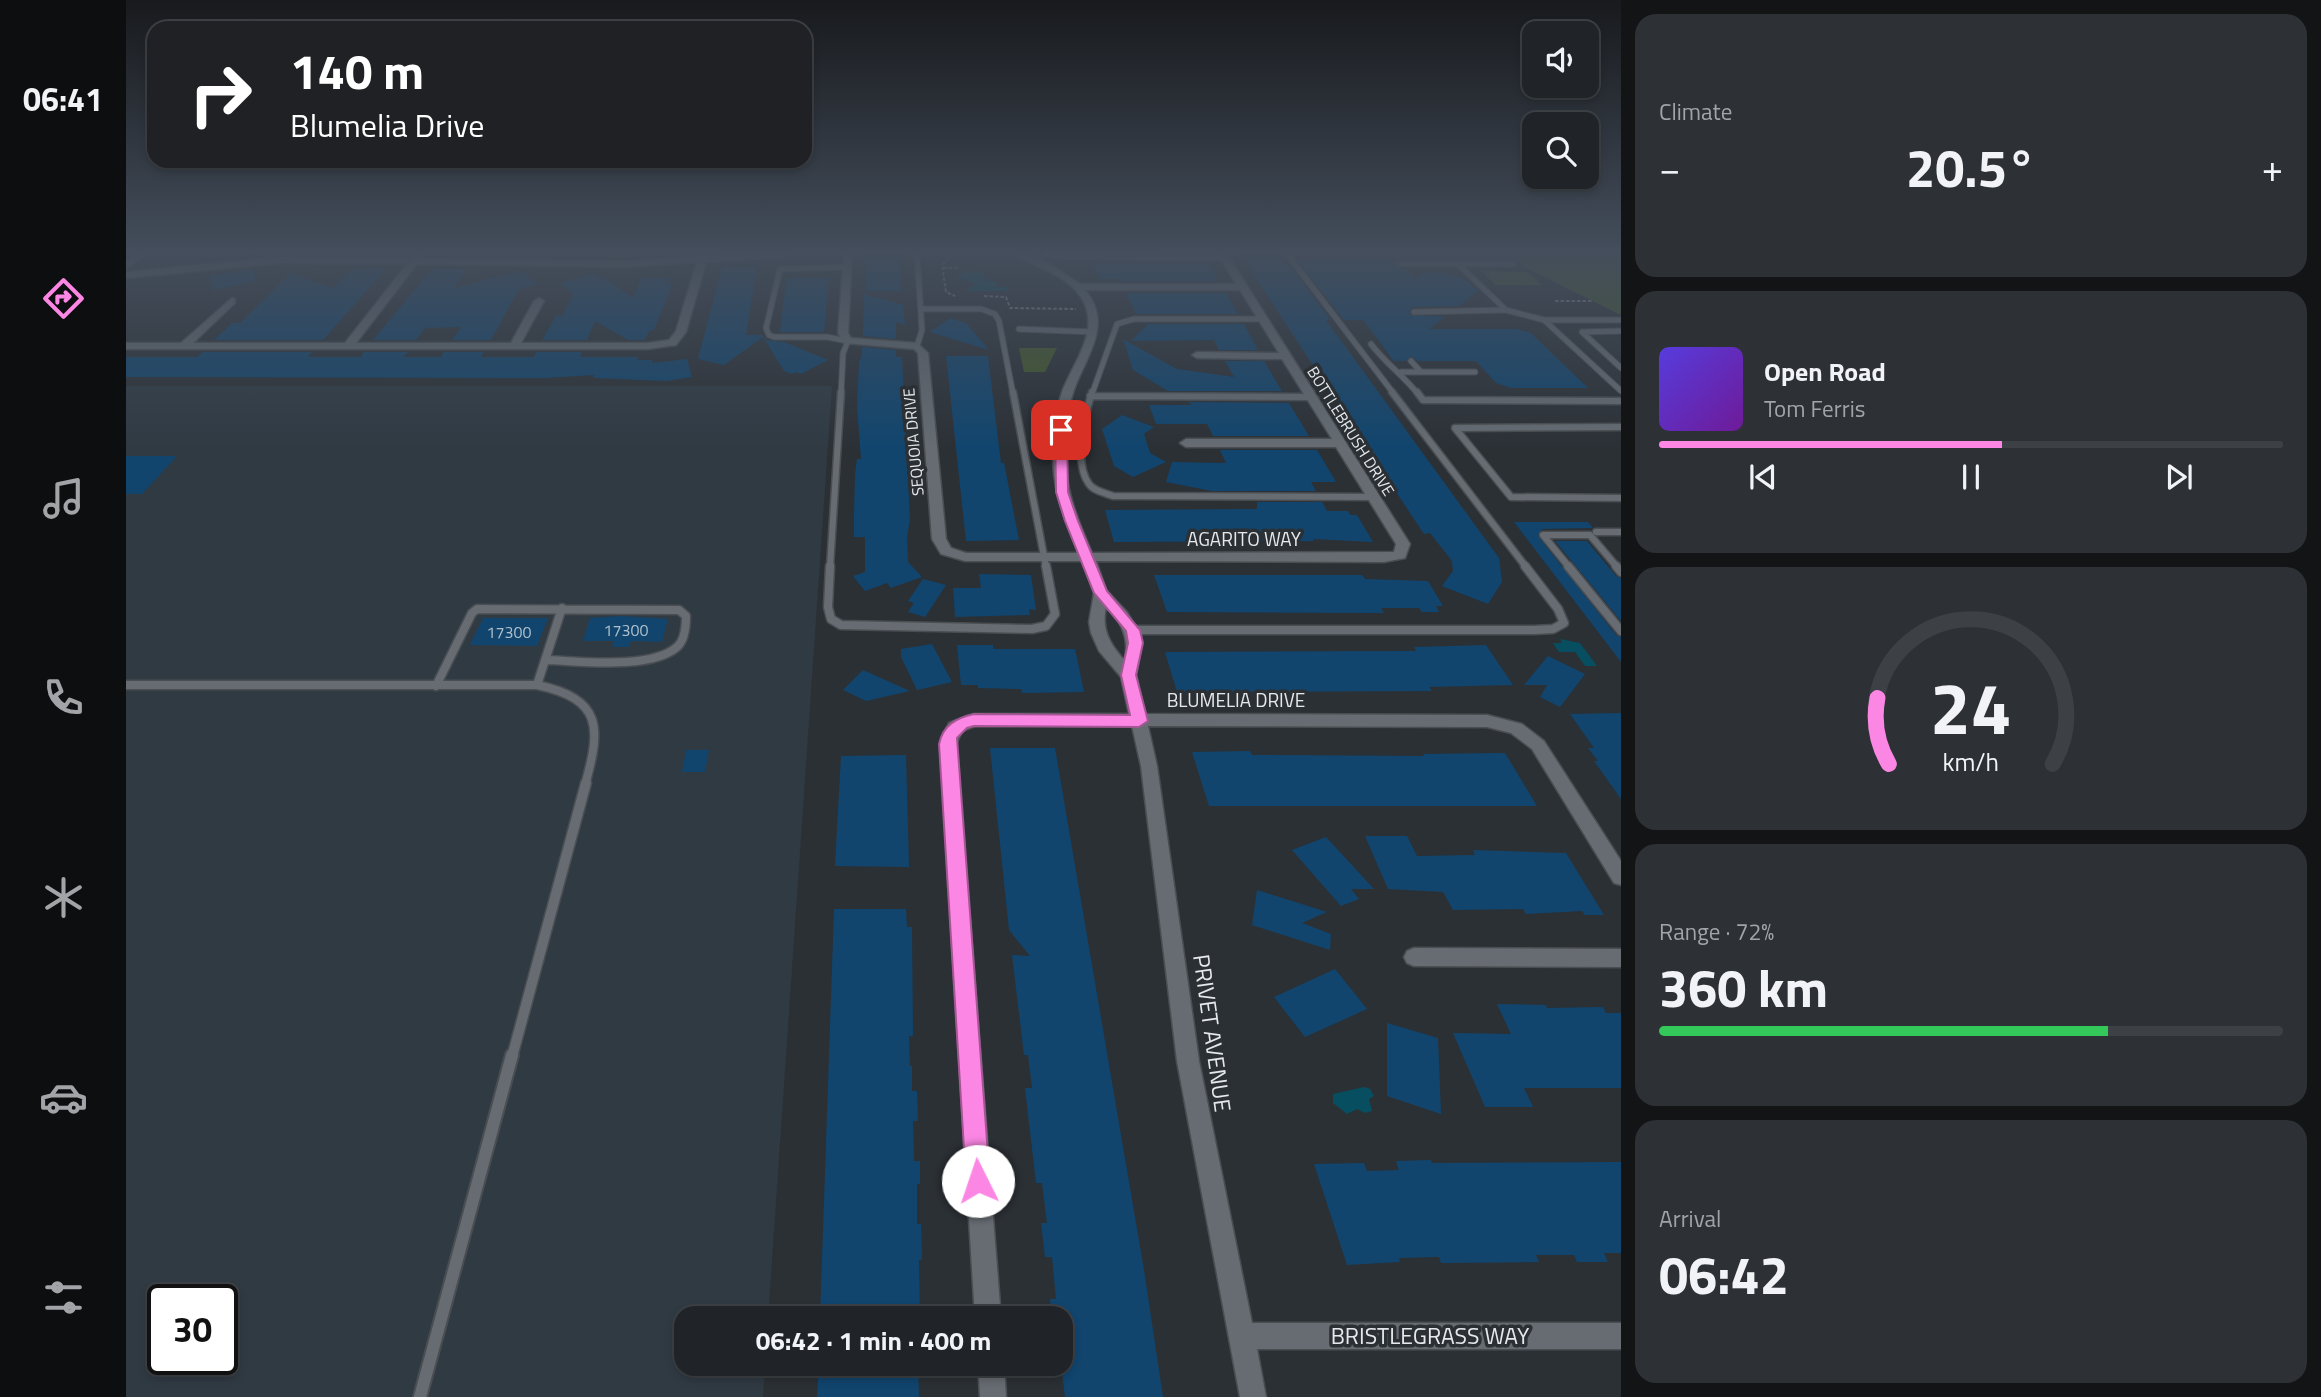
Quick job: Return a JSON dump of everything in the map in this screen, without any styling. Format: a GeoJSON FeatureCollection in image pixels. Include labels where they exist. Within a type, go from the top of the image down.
{"type":"FeatureCollection","features":[{"type":"Feature","properties":{"kind":"street"},"geometry":{"type":"LineString","coordinates":[[184,346],[213,319]]}},
{"type":"Feature","properties":{"kind":"street"},"geometry":{"type":"LineString","coordinates":[[348,346],[369,319]]}},
{"type":"Feature","properties":{"kind":"street"},"geometry":{"type":"LineString","coordinates":[[514,346],[529,319]]}},
{"type":"Feature","properties":{"kind":"street"},"geometry":{"type":"LineString","coordinates":[[126,346],[648,346],[672,342],[681,332],[685,319]]}},
{"type":"Feature","properties":{"kind":"street"},"geometry":{"type":"LineString","coordinates":[[844,319],[843,333],[848,341],[916,346]]}},
{"type":"Feature","properties":{"kind":"street"},"geometry":{"type":"LineString","coordinates":[[1092,319],[1093,332]]}},
{"type":"Feature","properties":{"kind":"street","name":"BOTTLEBRUSH DRIVE"},"geometry":{"type":"LineString","coordinates":[[1262,319],[1403,544],[1400,555]]}},
{"type":"Feature","properties":{"kind":"street","name":"PRIVET AVENUE"},"geometry":{"type":"LineString","coordinates":[[1093,332],[1065,400],[1060,449],[1062,492],[1101,593],[1133,630],[1135,643],[1128,675],[1149,766],[1188,1061],[1254,1397]]}},
{"type":"Feature","properties":{"kind":"street","name":"SEQUOIA DRIVE"},"geometry":{"type":"LineString","coordinates":[[916,346],[923,353],[939,539],[946,551],[965,557],[1087,558]]}},
{"type":"Feature","properties":{"kind":"street"},"geometry":{"type":"LineString","coordinates":[[1197,355],[1286,356]]}},
{"type":"Feature","properties":{"kind":"street"},"geometry":{"type":"LineString","coordinates":[[1186,443],[1340,443]]}},
{"type":"Feature","properties":{"kind":"street","name":"AGARITO WAY"},"geometry":{"type":"LineString","coordinates":[[1087,558],[1384,558],[1400,555]]}},
{"type":"Feature","properties":{"kind":"street","name":"PRIVET AVENUE"},"geometry":{"type":"LineString","coordinates":[[1101,593],[1096,622],[1098,633],[1104,648],[1128,675]]}},
{"type":"Feature","properties":{"kind":"street","name":"BLUMELIA DRIVE"},"geometry":{"type":"LineString","coordinates":[[987,1306],[948,744],[956,727],[974,720],[1487,721],[1516,728],[1538,745],[1621,877]]}},
{"type":"Feature","properties":{"kind":"street"},"geometry":{"type":"LineString","coordinates":[[1414,957],[1621,958]]}},
{"type":"Feature","properties":{"kind":"street","name":"BRISTLEGRASS WAY"},"geometry":{"type":"LineString","coordinates":[[1240,1336],[1621,1336]]}},
{"type":"Feature","properties":{"kind":"street"},"geometry":{"type":"LineString","coordinates":[[992,1376],[993,1397]]}},
{"type":"Feature","properties":{"kind":"lane"},"geometry":{"type":"LineString","coordinates":[[769,319],[766,332],[774,337],[827,337],[848,341],[842,366],[828,607],[831,619],[851,627],[1032,629],[1046,626],[1055,614],[998,319]]}},
{"type":"Feature","properties":{"kind":"lane"},"geometry":{"type":"LineString","coordinates":[[916,346],[922,330],[921,319]]}},
{"type":"Feature","properties":{"kind":"lane"},"geometry":{"type":"LineString","coordinates":[[1249,319],[1123,321],[1117,324],[1109,354],[1090,396],[1082,435],[1089,484],[1098,491],[1113,496],[1374,497]]}},
{"type":"Feature","properties":{"kind":"lane"},"geometry":{"type":"LineString","coordinates":[[1133,630],[1534,630],[1553,629],[1564,623],[1550,597],[1337,319]]}},
{"type":"Feature","properties":{"kind":"lane"},"geometry":{"type":"LineString","coordinates":[[1541,319],[1621,320]]}},
{"type":"Feature","properties":{"kind":"lane"},"geometry":{"type":"LineString","coordinates":[[1544,320],[1620,389]]}},
{"type":"Feature","properties":{"kind":"lane"},"geometry":{"type":"LineString","coordinates":[[1019,329],[1093,332]]}},
{"type":"Feature","properties":{"kind":"lane"},"geometry":{"type":"LineString","coordinates":[[1621,331],[1582,332],[1621,368]]}},
{"type":"Feature","properties":{"kind":"lane"},"geometry":{"type":"LineString","coordinates":[[1563,338],[1588,338]]}},
{"type":"Feature","properties":{"kind":"lane"},"geometry":{"type":"LineString","coordinates":[[1371,344],[1386,364],[1401,372],[1423,400],[1621,401]]}},
{"type":"Feature","properties":{"kind":"lane"},"geometry":{"type":"LineString","coordinates":[[1411,361],[1421,372]]}},
{"type":"Feature","properties":{"kind":"lane"},"geometry":{"type":"LineString","coordinates":[[1401,372],[1475,372]]}},
{"type":"Feature","properties":{"kind":"lane"},"geometry":{"type":"LineString","coordinates":[[1090,396],[1311,397]]}},
{"type":"Feature","properties":{"kind":"lane"},"geometry":{"type":"LineString","coordinates":[[1621,427],[1455,428],[1511,497],[1621,498]]}},
{"type":"Feature","properties":{"kind":"lane"},"geometry":{"type":"LineString","coordinates":[[1596,532],[1621,532]]}},
{"type":"Feature","properties":{"kind":"lane"},"geometry":{"type":"LineString","coordinates":[[1621,572],[1590,535],[1544,535],[1621,631]]}},
{"type":"Feature","properties":{"kind":"lane"},"geometry":{"type":"LineString","coordinates":[[436,686],[474,611],[482,608],[679,610],[686,616],[686,624],[676,648],[648,658],[628,662],[546,660]]}},
{"type":"Feature","properties":{"kind":"lane"},"geometry":{"type":"LineString","coordinates":[[537,685],[562,608]]}},
{"type":"Feature","properties":{"kind":"lane"},"geometry":{"type":"LineString","coordinates":[[126,685],[537,685],[568,693],[587,706],[593,716],[596,745],[420,1397]]}},
{"type":"Feature","properties":{"kind":"shaded area"},"geometry":{"type":"Polygon","coordinates":[[[126,386],[832,386],[769,1306],[674,1306],[674,1376],[764,1376],[763,1397],[126,1397],[126,386]]]}},
{"type":"Feature","properties":{"kind":"green space"},"geometry":{"type":"Polygon","coordinates":[[[1019,348],[1057,348],[1045,372],[1024,372],[1019,348]]]}},
{"type":"Feature","properties":{"kind":"water"},"geometry":{"type":"Polygon","coordinates":[[[1560,639],[1580,643],[1597,666],[1585,666],[1575,652],[1559,652],[1553,643],[1562,643],[1560,639]]]}},
{"type":"Feature","properties":{"kind":"water"},"geometry":{"type":"Polygon","coordinates":[[[1364,1087],[1370,1089],[1374,1096],[1369,1099],[1372,1111],[1365,1113],[1357,1109],[1347,1114],[1333,1103],[1333,1094],[1364,1087]]]}},
{"type":"Feature","properties":{"kind":"building"},"geometry":{"type":"Polygon","coordinates":[[[244,319],[341,319],[323,340],[214,340],[232,323],[240,323],[244,319]]]}},
{"type":"Feature","properties":{"kind":"building"},"geometry":{"type":"Polygon","coordinates":[[[390,319],[502,319],[491,340],[452,340],[461,327],[425,328],[416,340],[373,340],[390,319]]]}},
{"type":"Feature","properties":{"kind":"building"},"geometry":{"type":"Polygon","coordinates":[[[554,319],[658,319],[654,330],[649,331],[645,340],[628,340],[595,321],[587,340],[542,340],[554,319]]]}},
{"type":"Feature","properties":{"kind":"building"},"geometry":{"type":"Polygon","coordinates":[[[708,319],[749,319],[746,335],[762,335],[767,340],[784,342],[828,360],[801,374],[792,374],[784,371],[763,337],[724,365],[698,359],[708,319]]]}},
{"type":"Feature","properties":{"kind":"building"},"geometry":{"type":"Polygon","coordinates":[[[781,319],[825,319],[824,332],[780,332],[781,319]]]}},
{"type":"Feature","properties":{"kind":"building"},"geometry":{"type":"Polygon","coordinates":[[[863,319],[904,319],[905,325],[896,322],[896,339],[863,336],[863,319]]]}},
{"type":"Feature","properties":{"kind":"building"},"geometry":{"type":"Polygon","coordinates":[[[948,319],[954,319],[966,323],[989,350],[930,332],[948,319]]]}},
{"type":"Feature","properties":{"kind":"building"},"geometry":{"type":"Polygon","coordinates":[[[1283,319],[1331,320],[1326,320],[1499,558],[1502,582],[1488,604],[1442,586],[1453,571],[1452,561],[1430,533],[1424,534],[1283,319]]]}},
{"type":"Feature","properties":{"kind":"building"},"geometry":{"type":"Polygon","coordinates":[[[1442,319],[1429,329],[1518,329],[1531,333],[1588,388],[1511,388],[1496,383],[1476,361],[1418,361],[1411,356],[1406,361],[1394,361],[1363,320],[1344,320],[1442,319]]]}},
{"type":"Feature","properties":{"kind":"building"},"geometry":{"type":"Polygon","coordinates":[[[1148,324],[1244,324],[1258,350],[1219,350],[1214,340],[1131,341],[1148,324]]]}},
{"type":"Feature","properties":{"kind":"building"},"geometry":{"type":"Polygon","coordinates":[[[1123,339],[1177,369],[1234,377],[1225,361],[1264,361],[1282,391],[1168,391],[1133,370],[1123,339]]]}},
{"type":"Feature","properties":{"kind":"building"},"geometry":{"type":"Polygon","coordinates":[[[862,347],[896,350],[896,357],[902,357],[910,519],[907,537],[908,562],[922,577],[891,588],[887,583],[865,591],[853,576],[865,572],[865,537],[854,537],[855,475],[857,459],[861,459],[857,407],[862,347]]]}},
{"type":"Feature","properties":{"kind":"building"},"geometry":{"type":"Polygon","coordinates":[[[203,352],[312,352],[308,357],[361,357],[364,352],[408,352],[403,357],[441,357],[444,352],[484,352],[481,357],[534,357],[536,352],[582,352],[580,357],[638,357],[637,360],[653,360],[652,363],[687,359],[692,377],[667,381],[593,378],[594,375],[545,378],[126,377],[126,357],[197,357],[203,352]]]}},
{"type":"Feature","properties":{"kind":"building"},"geometry":{"type":"Polygon","coordinates":[[[946,356],[988,356],[1001,463],[1004,463],[1019,540],[966,541],[946,356]]]}},
{"type":"Feature","properties":{"kind":"building"},"geometry":{"type":"Polygon","coordinates":[[[1188,402],[1289,403],[1309,436],[1213,436],[1207,424],[1156,424],[1149,405],[1193,405],[1188,402]]]}},
{"type":"Feature","properties":{"kind":"building"},"geometry":{"type":"Polygon","coordinates":[[[1122,415],[1154,427],[1144,434],[1150,453],[1166,462],[1133,477],[1114,466],[1102,429],[1122,415]]]}},
{"type":"Feature","properties":{"kind":"building"},"geometry":{"type":"Polygon","coordinates":[[[1220,450],[1317,450],[1336,482],[1311,482],[1316,491],[1212,491],[1166,482],[1172,462],[1226,463],[1220,450]]]}},
{"type":"Feature","properties":{"kind":"building"},"geometry":{"type":"Polygon","coordinates":[[[126,456],[177,456],[142,494],[126,494],[126,456]]]}},
{"type":"Feature","properties":{"kind":"building"},"geometry":{"type":"Polygon","coordinates":[[[1257,502],[1322,502],[1327,511],[1348,511],[1350,515],[1357,515],[1373,542],[1313,539],[1314,541],[1114,542],[1105,510],[1257,509],[1257,502]]]}},
{"type":"Feature","properties":{"kind":"building"},"geometry":{"type":"Polygon","coordinates":[[[1514,522],[1588,522],[1593,528],[1542,529],[1538,536],[1616,635],[1621,637],[1621,662],[1514,522]]]}},
{"type":"Feature","properties":{"kind":"building"},"geometry":{"type":"Polygon","coordinates":[[[1555,541],[1587,541],[1616,576],[1621,578],[1621,621],[1555,541]]]}},
{"type":"Feature","properties":{"kind":"building"},"geometry":{"type":"Polygon","coordinates":[[[979,574],[1031,575],[1036,610],[1029,609],[1030,615],[955,617],[953,588],[981,588],[979,574]]]}},
{"type":"Feature","properties":{"kind":"building"},"geometry":{"type":"Polygon","coordinates":[[[1154,575],[1362,575],[1365,579],[1428,581],[1443,606],[1436,606],[1439,612],[1422,612],[1419,608],[1381,608],[1384,613],[1167,612],[1154,575]]]}},
{"type":"Feature","properties":{"kind":"building"},"geometry":{"type":"Polygon","coordinates":[[[923,579],[946,585],[925,617],[908,612],[914,603],[908,601],[923,579]]]}},
{"type":"Feature","properties":{"kind":"building"},"geometry":{"type":"Polygon","coordinates":[[[621,616],[668,619],[662,642],[631,641],[629,647],[612,647],[614,641],[583,641],[590,618],[621,616]]]}},
{"type":"Feature","properties":{"kind":"building"},"geometry":{"type":"Polygon","coordinates":[[[483,618],[548,618],[537,646],[470,645],[483,618]]]}},
{"type":"Feature","properties":{"kind":"building"},"geometry":{"type":"Polygon","coordinates":[[[932,644],[952,682],[917,690],[901,657],[901,649],[932,644]]]}},
{"type":"Feature","properties":{"kind":"building"},"geometry":{"type":"Polygon","coordinates":[[[957,645],[993,645],[993,649],[1075,649],[1084,692],[1022,693],[1021,689],[961,685],[957,645]]]}},
{"type":"Feature","properties":{"kind":"building"},"geometry":{"type":"Polygon","coordinates":[[[1486,645],[1513,685],[1429,687],[1432,691],[1177,692],[1165,652],[1416,651],[1414,647],[1486,645]]]}},
{"type":"Feature","properties":{"kind":"building"},"geometry":{"type":"Polygon","coordinates":[[[1548,656],[1585,674],[1560,707],[1540,697],[1547,685],[1524,685],[1548,656]]]}},
{"type":"Feature","properties":{"kind":"building"},"geometry":{"type":"Polygon","coordinates":[[[863,670],[910,691],[866,701],[843,690],[863,670]]]}},
{"type":"Feature","properties":{"kind":"building"},"geometry":{"type":"Polygon","coordinates":[[[1621,713],[1621,799],[1594,761],[1598,761],[1588,748],[1594,748],[1570,714],[1621,713]]]}},
{"type":"Feature","properties":{"kind":"building"},"geometry":{"type":"Polygon","coordinates":[[[990,748],[1055,748],[1144,1270],[1163,1397],[1065,1397],[1062,1376],[1073,1376],[1073,1306],[1051,1306],[1050,1299],[1056,1299],[1052,1257],[1045,1257],[1041,1223],[1047,1223],[1042,1183],[1036,1183],[1025,1088],[1032,1088],[1028,1055],[1024,1055],[1012,955],[1030,956],[1009,930],[990,748]]]}},
{"type":"Feature","properties":{"kind":"building"},"geometry":{"type":"Polygon","coordinates":[[[686,750],[709,750],[705,772],[682,772],[686,750]]]}},
{"type":"Feature","properties":{"kind":"building"},"geometry":{"type":"Polygon","coordinates":[[[1250,751],[1252,755],[1424,756],[1423,754],[1505,753],[1537,806],[1209,806],[1192,752],[1250,751]]]}},
{"type":"Feature","properties":{"kind":"building"},"geometry":{"type":"Polygon","coordinates":[[[906,755],[909,867],[835,866],[841,756],[906,755]]]}},
{"type":"Feature","properties":{"kind":"building"},"geometry":{"type":"Polygon","coordinates":[[[1365,836],[1407,836],[1417,856],[1475,855],[1473,850],[1566,853],[1604,915],[1585,915],[1582,911],[1526,914],[1523,909],[1453,910],[1443,892],[1388,889],[1365,836]]]}},
{"type":"Feature","properties":{"kind":"building"},"geometry":{"type":"Polygon","coordinates":[[[1326,837],[1374,889],[1351,889],[1359,899],[1341,906],[1292,850],[1326,837]]]}},
{"type":"Feature","properties":{"kind":"building"},"geometry":{"type":"Polygon","coordinates":[[[1257,890],[1327,912],[1302,923],[1331,934],[1330,950],[1252,925],[1257,890]]]}},
{"type":"Feature","properties":{"kind":"building"},"geometry":{"type":"Polygon","coordinates":[[[834,909],[906,909],[907,927],[912,927],[913,1036],[909,1036],[912,1091],[917,1091],[918,1121],[913,1121],[914,1161],[920,1161],[920,1184],[917,1184],[917,1224],[921,1224],[922,1260],[919,1260],[920,1306],[820,1306],[834,909]]]}},
{"type":"Feature","properties":{"kind":"building"},"geometry":{"type":"Polygon","coordinates":[[[1335,969],[1367,1009],[1305,1037],[1274,997],[1335,969]]]}},
{"type":"Feature","properties":{"kind":"building"},"geometry":{"type":"Polygon","coordinates":[[[1497,1004],[1546,1005],[1547,1008],[1603,1007],[1606,1013],[1621,1013],[1621,1088],[1524,1088],[1533,1107],[1485,1107],[1453,1033],[1511,1034],[1497,1004]]]}},
{"type":"Feature","properties":{"kind":"building"},"geometry":{"type":"Polygon","coordinates":[[[1387,1023],[1438,1038],[1441,1114],[1387,1096],[1387,1023]]]}},
{"type":"Feature","properties":{"kind":"building"},"geometry":{"type":"Polygon","coordinates":[[[1431,1160],[1432,1163],[1621,1162],[1621,1253],[1604,1253],[1608,1262],[1577,1262],[1574,1255],[1536,1255],[1539,1262],[1441,1263],[1439,1257],[1399,1258],[1400,1262],[1347,1265],[1314,1164],[1364,1163],[1367,1171],[1399,1170],[1396,1161],[1431,1160]]]}},
{"type":"Feature","properties":{"kind":"building"},"geometry":{"type":"Polygon","coordinates":[[[818,1376],[918,1376],[919,1397],[817,1397],[818,1376]]]}},
{"type":"Feature","properties":{"kind":"route"},"geometry":{"type":"LineString","coordinates":[[978,1181],[949,736],[962,723],[974,720],[1139,721],[1128,675],[1133,662],[1133,630],[1101,593],[1072,521],[1060,478],[1061,430]]}}]}
